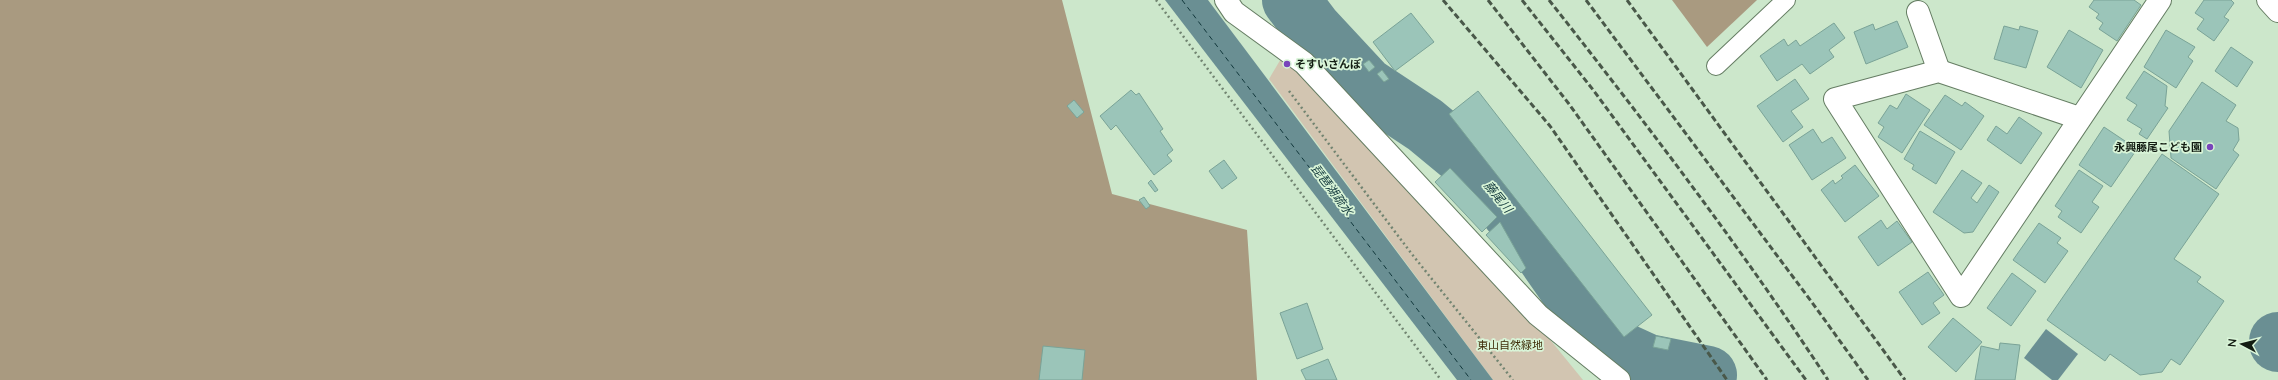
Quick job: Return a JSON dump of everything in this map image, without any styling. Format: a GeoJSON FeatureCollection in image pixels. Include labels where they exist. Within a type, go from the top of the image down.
{"type":"FeatureCollection","features":[{"type":"Feature","properties":{"kind":"street"},"geometry":{"type":"LineString","coordinates":[[1226,0],[1234,12],[1304,63],[1538,315],[1619,380]]}},
{"type":"Feature","properties":{"kind":"street"},"geometry":{"type":"LineString","coordinates":[[2079,118],[1939,71],[1836,99],[1961,296],[2079,118],[2160,0]]}},
{"type":"Feature","properties":{"kind":"street"},"geometry":{"type":"LineString","coordinates":[[2268,0],[2278,11]]}},
{"type":"Feature","properties":{"kind":"street"},"geometry":{"type":"LineString","coordinates":[[1918,12],[1939,71]]}},
{"type":"Feature","properties":{"kind":"lane"},"geometry":{"type":"LineString","coordinates":[[1716,66],[1786,0]]}},
{"type":"Feature","properties":{"kind":"path"},"geometry":{"type":"LineString","coordinates":[[1156,0],[1441,380]]}},
{"type":"Feature","properties":{"kind":"path"},"geometry":{"type":"LineString","coordinates":[[1287,87],[1411,253],[1513,380]]}},
{"type":"Feature","properties":{"kind":"green space","name":"東山自然緑地"},"geometry":{"type":"Polygon","coordinates":[[[1285,52],[1458,227],[1583,380],[1493,380],[1269,79],[1285,52]]]}},
{"type":"Feature","properties":{"kind":"shaded area"},"geometry":{"type":"Polygon","coordinates":[[[0,0],[1062,0],[1112,194],[1247,230],[1257,380],[0,380],[0,0]]]}},
{"type":"Feature","properties":{"kind":"shaded area"},"geometry":{"type":"Polygon","coordinates":[[[1672,0],[1757,0],[1707,47],[1672,0]]]}},
{"type":"Feature","properties":{"kind":"water","name":"琵琶湖疏水"},"geometry":{"type":"Polygon","coordinates":[[[1165,0],[1208,0],[1493,380],[1457,380],[1165,0]]]}},
{"type":"Feature","properties":{"kind":"water"},"geometry":{"type":"Polygon","coordinates":[[[2046,329],[2078,354],[2058,380],[2052,380],[2024,358],[2046,329]]]}},
{"type":"Feature","properties":{"kind":"building"},"geometry":{"type":"Polygon","coordinates":[[[2094,0],[2134,0],[2141,5],[2117,41],[2099,29],[2103,23],[2096,18],[2099,14],[2089,7],[2094,0]]]}},
{"type":"Feature","properties":{"kind":"building"},"geometry":{"type":"Polygon","coordinates":[[[2204,0],[2231,0],[2234,3],[2224,17],[2229,20],[2214,41],[2197,29],[2204,19],[2195,13],[2204,0]]]}},
{"type":"Feature","properties":{"kind":"building"},"geometry":{"type":"Polygon","coordinates":[[[1411,13],[1434,42],[1395,71],[1373,42],[1411,13]]]}},
{"type":"Feature","properties":{"kind":"building"},"geometry":{"type":"Polygon","coordinates":[[[1897,21],[1908,47],[1866,64],[1854,32],[1873,24],[1875,30],[1897,21]]]}},
{"type":"Feature","properties":{"kind":"building"},"geometry":{"type":"Polygon","coordinates":[[[1834,23],[1845,38],[1829,50],[1834,57],[1810,74],[1802,64],[1777,81],[1760,56],[1784,39],[1788,46],[1796,40],[1800,46],[1834,23]]]}},
{"type":"Feature","properties":{"kind":"building"},"geometry":{"type":"Polygon","coordinates":[[[2004,26],[2019,30],[2020,26],[2038,31],[2026,68],[1994,59],[2004,26]]]}},
{"type":"Feature","properties":{"kind":"building"},"geometry":{"type":"Polygon","coordinates":[[[2069,30],[2103,50],[2081,88],[2047,67],[2069,30]]]}},
{"type":"Feature","properties":{"kind":"building"},"geometry":{"type":"Polygon","coordinates":[[[2166,30],[2195,47],[2188,57],[2193,61],[2176,88],[2144,67],[2166,30]]]}},
{"type":"Feature","properties":{"kind":"building"},"geometry":{"type":"Polygon","coordinates":[[[2231,47],[2253,62],[2237,87],[2215,71],[2231,47]]]}},
{"type":"Feature","properties":{"kind":"building"},"geometry":{"type":"Polygon","coordinates":[[[1369,60],[1375,67],[1369,72],[1363,64],[1369,60]]]}},
{"type":"Feature","properties":{"kind":"building"},"geometry":{"type":"Polygon","coordinates":[[[1382,70],[1389,79],[1384,82],[1377,74],[1382,70]]]}},
{"type":"Feature","properties":{"kind":"building"},"geometry":{"type":"Polygon","coordinates":[[[2144,71],[2167,86],[2165,106],[2168,108],[2147,139],[2139,134],[2142,129],[2127,120],[2137,105],[2126,98],[2144,71]]]}},
{"type":"Feature","properties":{"kind":"building"},"geometry":{"type":"Polygon","coordinates":[[[1795,79],[1809,99],[1791,111],[1803,127],[1783,142],[1757,106],[1795,79]]]}},
{"type":"Feature","properties":{"kind":"building"},"geometry":{"type":"Polygon","coordinates":[[[2202,82],[2236,105],[2226,121],[2238,128],[2239,140],[2233,150],[2239,155],[2216,189],[2171,158],[2169,131],[2202,82]]]}},
{"type":"Feature","properties":{"kind":"building"},"geometry":{"type":"Polygon","coordinates":[[[1131,90],[1136,95],[1139,93],[1163,129],[1160,131],[1173,150],[1167,155],[1172,161],[1154,175],[1116,125],[1111,130],[1100,116],[1131,90]]]}},
{"type":"Feature","properties":{"kind":"building"},"geometry":{"type":"Polygon","coordinates":[[[1478,91],[1652,315],[1624,337],[1449,114],[1478,91]]]}},
{"type":"Feature","properties":{"kind":"building"},"geometry":{"type":"Polygon","coordinates":[[[1906,94],[1930,110],[1902,153],[1878,137],[1884,127],[1878,123],[1890,105],[1897,109],[1906,94]]]}},
{"type":"Feature","properties":{"kind":"building"},"geometry":{"type":"Polygon","coordinates":[[[1945,95],[1962,106],[1965,102],[1984,116],[1961,150],[1924,125],[1945,95]]]}},
{"type":"Feature","properties":{"kind":"building"},"geometry":{"type":"Polygon","coordinates":[[[1074,100],[1084,112],[1077,118],[1067,106],[1074,100]]]}},
{"type":"Feature","properties":{"kind":"building"},"geometry":{"type":"Polygon","coordinates":[[[2019,117],[2042,133],[2021,164],[1987,140],[1996,126],[2007,134],[2019,117]]]}},
{"type":"Feature","properties":{"kind":"building"},"geometry":{"type":"Polygon","coordinates":[[[2104,127],[2137,149],[2111,187],[2079,165],[2104,127]]]}},
{"type":"Feature","properties":{"kind":"building"},"geometry":{"type":"Polygon","coordinates":[[[1813,129],[1822,143],[1832,137],[1846,158],[1812,180],[1789,145],[1813,129]]]}},
{"type":"Feature","properties":{"kind":"building"},"geometry":{"type":"Polygon","coordinates":[[[1920,131],[1955,152],[1936,184],[1912,169],[1914,165],[1904,159],[1920,131]]]}},
{"type":"Feature","properties":{"kind":"building"},"geometry":{"type":"Polygon","coordinates":[[[2162,154],[2219,194],[2174,259],[2201,277],[2197,282],[2224,301],[2180,365],[2171,359],[2162,372],[2140,375],[2110,354],[2105,361],[2047,320],[2162,154]]]}},
{"type":"Feature","properties":{"kind":"building"},"geometry":{"type":"Polygon","coordinates":[[[1224,160],[1237,178],[1222,189],[1209,171],[1224,160]]]}},
{"type":"Feature","properties":{"kind":"building"},"geometry":{"type":"Polygon","coordinates":[[[1855,165],[1879,196],[1845,222],[1821,190],[1833,180],[1835,184],[1843,178],[1841,176],[1855,165]]]}},
{"type":"Feature","properties":{"kind":"building"},"geometry":{"type":"Polygon","coordinates":[[[1450,168],[1497,217],[1482,232],[1435,182],[1450,168]]]}},
{"type":"Feature","properties":{"kind":"building"},"geometry":{"type":"Polygon","coordinates":[[[1962,170],[1982,183],[1971,198],[1977,203],[1989,185],[1999,192],[1973,232],[1964,233],[1933,212],[1962,170]]]}},
{"type":"Feature","properties":{"kind":"building"},"geometry":{"type":"Polygon","coordinates":[[[2079,170],[2103,186],[2092,202],[2099,207],[2081,233],[2058,217],[2062,211],[2055,206],[2079,170]]]}},
{"type":"Feature","properties":{"kind":"building"},"geometry":{"type":"Polygon","coordinates":[[[1151,180],[1158,190],[1155,192],[1148,183],[1151,180]]]}},
{"type":"Feature","properties":{"kind":"building"},"geometry":{"type":"Polygon","coordinates":[[[1144,197],[1150,206],[1146,209],[1139,200],[1144,197]]]}},
{"type":"Feature","properties":{"kind":"building"},"geometry":{"type":"Polygon","coordinates":[[[1881,220],[1887,229],[1897,221],[1912,242],[1878,266],[1858,237],[1881,220]]]}},
{"type":"Feature","properties":{"kind":"building"},"geometry":{"type":"Polygon","coordinates":[[[1500,222],[1526,268],[1521,273],[1486,235],[1500,222]]]}},
{"type":"Feature","properties":{"kind":"building"},"geometry":{"type":"Polygon","coordinates":[[[2039,223],[2061,238],[2057,243],[2068,251],[2045,283],[2013,260],[2039,223]]]}},
{"type":"Feature","properties":{"kind":"building"},"geometry":{"type":"Polygon","coordinates":[[[1928,272],[1944,295],[1933,303],[1940,313],[1922,325],[1899,292],[1928,272]]]}},
{"type":"Feature","properties":{"kind":"building"},"geometry":{"type":"Polygon","coordinates":[[[2012,273],[2036,291],[2011,326],[1987,308],[2012,273]]]}},
{"type":"Feature","properties":{"kind":"building"},"geometry":{"type":"Polygon","coordinates":[[[1307,303],[1323,349],[1297,359],[1280,313],[1307,303]]]}},
{"type":"Feature","properties":{"kind":"building"},"geometry":{"type":"Polygon","coordinates":[[[1953,318],[1982,342],[1956,372],[1928,347],[1953,318]]]}},
{"type":"Feature","properties":{"kind":"building"},"geometry":{"type":"Polygon","coordinates":[[[1656,336],[1671,339],[1668,350],[1653,347],[1656,336]]]}},
{"type":"Feature","properties":{"kind":"building"},"geometry":{"type":"Polygon","coordinates":[[[2000,343],[2020,345],[2015,380],[1975,380],[1981,346],[1999,350],[2000,343]]]}},
{"type":"Feature","properties":{"kind":"building"},"geometry":{"type":"Polygon","coordinates":[[[1043,346],[1085,350],[1082,380],[1039,380],[1043,346]]]}},
{"type":"Feature","properties":{"kind":"building"},"geometry":{"type":"Polygon","coordinates":[[[1328,359],[1337,380],[1306,380],[1301,370],[1328,359]]]}},
{"type":"Feature","properties":{"kind":"waterway","name":"藤尾川"},"geometry":{"type":"LineString","coordinates":[[1291,0],[1313,29],[1366,86],[1425,125],[1471,163],[1542,251],[1602,337],[1624,352],[1648,363],[1708,375]]}},
{"type":"Feature","properties":{"kind":"ferry route"},"geometry":{"type":"LineString","coordinates":[[1182,0],[1471,380]]}},
{"type":"Feature","properties":{"kind":"railway"},"geometry":{"type":"LineString","coordinates":[[1443,0],[1550,126],[1727,380]]}},
{"type":"Feature","properties":{"kind":"railway"},"geometry":{"type":"LineString","coordinates":[[1488,0],[1569,104],[1767,380]]}},
{"type":"Feature","properties":{"kind":"railway"},"geometry":{"type":"LineString","coordinates":[[1522,0],[1594,91],[1806,380]]}},
{"type":"Feature","properties":{"kind":"railway"},"geometry":{"type":"LineString","coordinates":[[1549,0],[1693,187],[1762,283],[1828,380]]}},
{"type":"Feature","properties":{"kind":"railway"},"geometry":{"type":"LineString","coordinates":[[1586,0],[1811,301],[1868,380]]}},
{"type":"Feature","properties":{"kind":"railway"},"geometry":{"type":"LineString","coordinates":[[1627,0],[1905,380]]}},
{"type":"Feature","properties":{"kind":"place","name":"そすいさんぽ"},"geometry":{"type":"Point","coordinates":[1287,64]}},
{"type":"Feature","properties":{"kind":"place","name":"永興藤尾こども園"},"geometry":{"type":"Point","coordinates":[2210,147]}}]}
